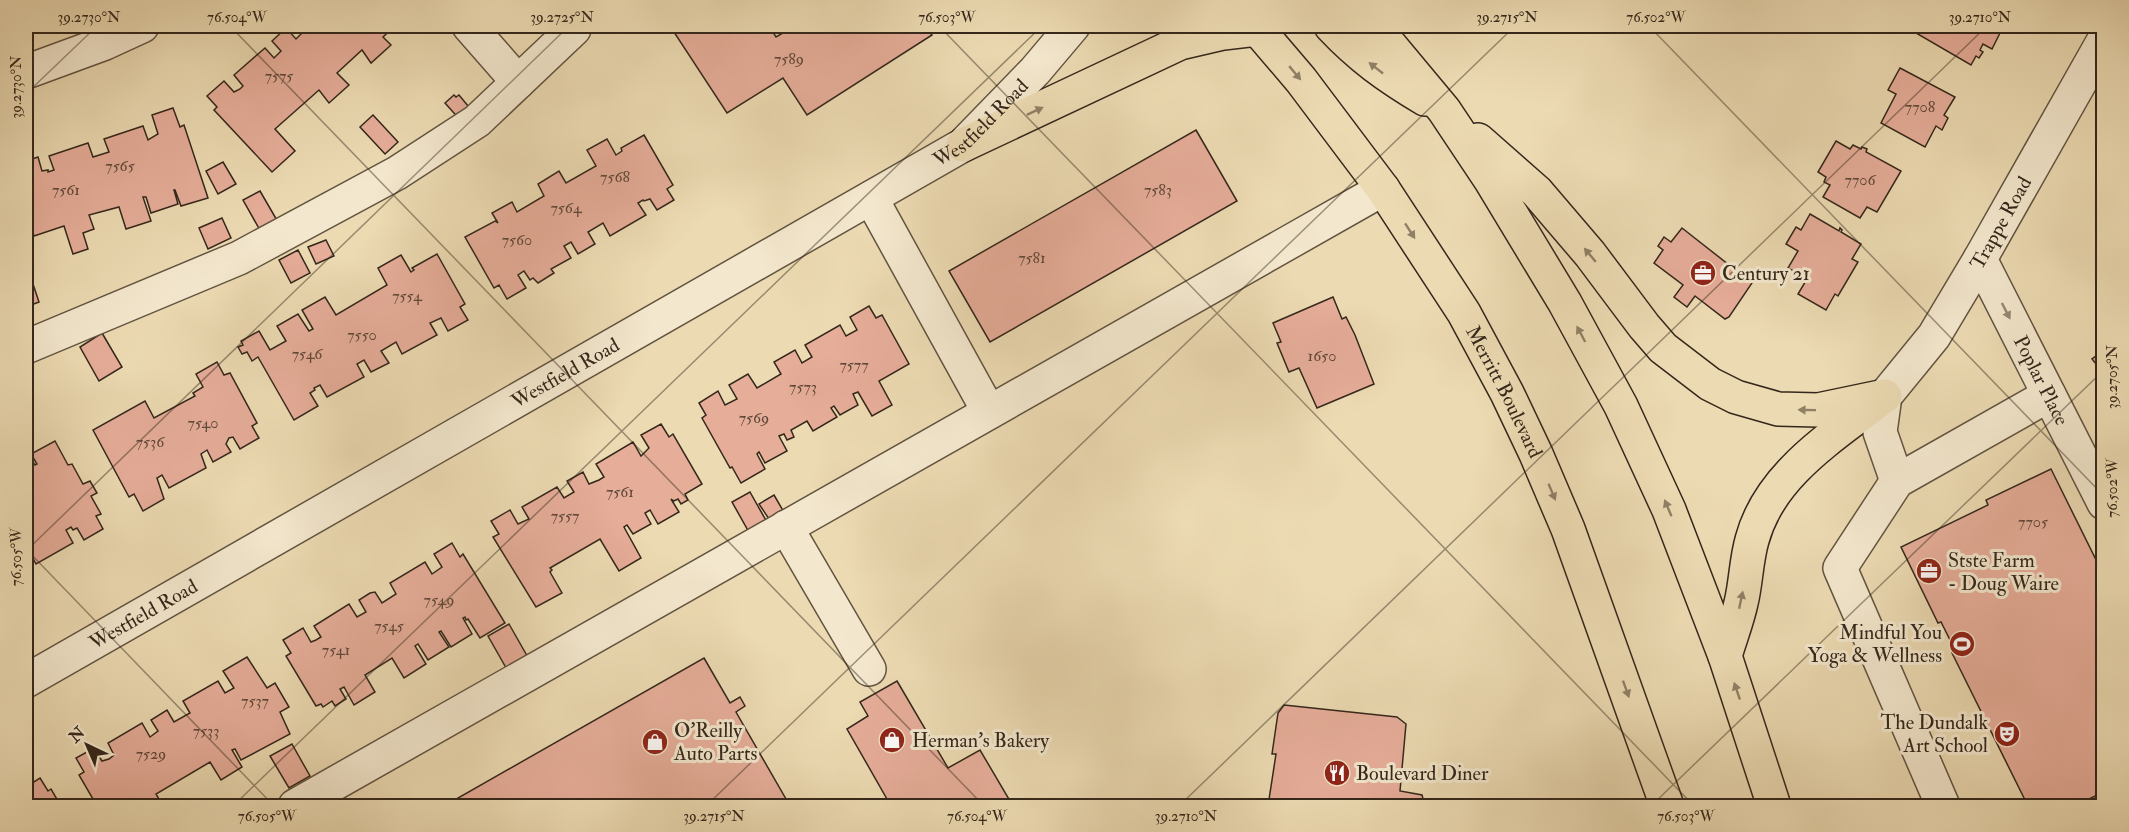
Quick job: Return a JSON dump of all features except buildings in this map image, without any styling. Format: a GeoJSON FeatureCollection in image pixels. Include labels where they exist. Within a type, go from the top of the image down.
{"type":"FeatureCollection","features":[{"type":"Feature","properties":{"kind":"main road"},"geometry":{"type":"LineString","coordinates":[[1331,26],[1359,54],[1386,76],[1444,110],[1537,192],[1590,254],[1663,348],[1710,384],[1736,398],[1778,409],[1818,410],[1885,396]]}},
{"type":"Feature","properties":{"kind":"main road"},"geometry":{"type":"LineString","coordinates":[[1374,26],[1444,110],[1490,179],[1559,293],[1621,406],[1669,510],[1725,656],[1774,807]]}},
{"type":"Feature","properties":{"kind":"main road"},"geometry":{"type":"LineString","coordinates":[[963,145],[1180,43],[1256,27]]}},
{"type":"Feature","properties":{"kind":"main road","name":"Merritt Boulevard"},"geometry":{"type":"LineString","coordinates":[[1256,27],[1301,80],[1383,189],[1464,313],[1507,393],[1568,529],[1667,807]]}},
{"type":"Feature","properties":{"kind":"main road"},"geometry":{"type":"LineString","coordinates":[[1725,656],[1741,604],[1752,539],[1767,503],[1788,475],[1820,446],[1885,396]]}},
{"type":"Feature","properties":{"kind":"main road"},"geometry":{"type":"LineString","coordinates":[[1751,733],[1797,807]]}},
{"type":"Feature","properties":{"kind":"main road"},"geometry":{"type":"LineString","coordinates":[[1648,752],[1659,807]]}},
{"type":"Feature","properties":{"kind":"street"},"geometry":{"type":"LineString","coordinates":[[26,72],[105,43],[142,26]]}},
{"type":"Feature","properties":{"kind":"street"},"geometry":{"type":"LineString","coordinates":[[469,26],[518,81]]}},
{"type":"Feature","properties":{"kind":"street","name":"Westfield Road"},"geometry":{"type":"LineString","coordinates":[[26,681],[963,145],[1035,71],[1073,26]]}},
{"type":"Feature","properties":{"kind":"street"},"geometry":{"type":"LineString","coordinates":[[26,347],[239,258],[396,173],[477,121],[573,29]]}},
{"type":"Feature","properties":{"kind":"street","name":"Trappe Road"},"geometry":{"type":"LineString","coordinates":[[1885,396],[1934,336],[2103,40]]}},
{"type":"Feature","properties":{"kind":"street"},"geometry":{"type":"LineString","coordinates":[[295,807],[1383,189]]}},
{"type":"Feature","properties":{"kind":"street"},"geometry":{"type":"LineString","coordinates":[[871,198],[989,412]]}},
{"type":"Feature","properties":{"kind":"street","name":"Poplar Place"},"geometry":{"type":"LineString","coordinates":[[1980,259],[2103,503]]}},
{"type":"Feature","properties":{"kind":"street"},"geometry":{"type":"LineString","coordinates":[[1943,807],[1840,567],[1897,481],[2049,395]]}},
{"type":"Feature","properties":{"kind":"street"},"geometry":{"type":"LineString","coordinates":[[1885,396],[1880,432],[1897,481]]}},
{"type":"Feature","properties":{"kind":"street"},"geometry":{"type":"LineString","coordinates":[[786,527],[869,669]]}},
{"type":"Feature","properties":{"kind":"place","name":"Century 21"},"geometry":{"type":"Point","coordinates":[1703,273]}},
{"type":"Feature","properties":{"kind":"place","name":"Stste Farm - Doug Waire"},"geometry":{"type":"Point","coordinates":[1929,571]}},
{"type":"Feature","properties":{"kind":"place","name":"Mindful You Yoga & Wellness"},"geometry":{"type":"Point","coordinates":[1962,644]}},
{"type":"Feature","properties":{"kind":"place","name":"The Dundalk Art School"},"geometry":{"type":"Point","coordinates":[2007,734]}},
{"type":"Feature","properties":{"kind":"place","name":"Herman's Bakery"},"geometry":{"type":"Point","coordinates":[892,740]}},
{"type":"Feature","properties":{"kind":"place","name":"O'Reilly Auto Parts"},"geometry":{"type":"Point","coordinates":[655,742]}},
{"type":"Feature","properties":{"kind":"place","name":"Boulevard Diner"},"geometry":{"type":"Point","coordinates":[1337,773]}}]}
